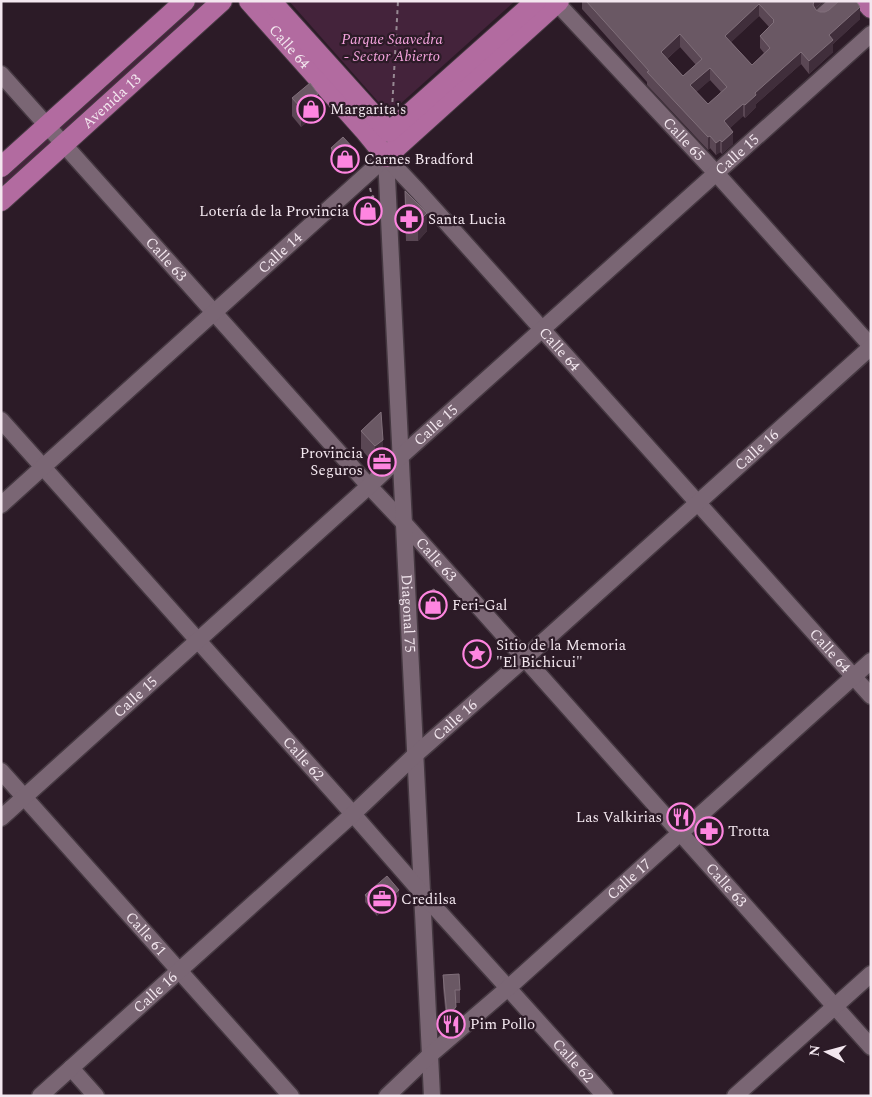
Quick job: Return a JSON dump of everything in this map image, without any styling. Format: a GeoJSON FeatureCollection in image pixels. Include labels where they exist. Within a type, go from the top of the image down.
{"type":"FeatureCollection","features":[{"type":"Feature","properties":{"kind":"main road","name":"Avenida 13"},"geometry":{"type":"LineString","coordinates":[[1,167],[186,1]]}},
{"type":"Feature","properties":{"kind":"main road","name":"Avenida 13"},"geometry":{"type":"LineString","coordinates":[[1,201],[222,1]]}},
{"type":"Feature","properties":{"kind":"main road","name":"Calle 64"},"geometry":{"type":"LineString","coordinates":[[249,1],[386,157]]}},
{"type":"Feature","properties":{"kind":"main road","name":"Calle 64"},"geometry":{"type":"LineString","coordinates":[[271,1],[390,123]]}},
{"type":"Feature","properties":{"kind":"main road"},"geometry":{"type":"LineString","coordinates":[[390,123],[536,1]]}},
{"type":"Feature","properties":{"kind":"main road"},"geometry":{"type":"LineString","coordinates":[[865,1],[871,8]]}},
{"type":"Feature","properties":{"kind":"main road","name":"Calle 14"},"geometry":{"type":"LineString","coordinates":[[386,157],[557,2]]}},
{"type":"Feature","properties":{"kind":"street"},"geometry":{"type":"LineString","coordinates":[[823,15],[839,1]]}},
{"type":"Feature","properties":{"kind":"street","name":"Calle 65"},"geometry":{"type":"LineString","coordinates":[[557,2],[716,173],[871,346]]}},
{"type":"Feature","properties":{"kind":"street","name":"Calle 15"},"geometry":{"type":"LineString","coordinates":[[1,818],[871,34]]}},
{"type":"Feature","properties":{"kind":"street","name":"Calle 63"},"geometry":{"type":"LineString","coordinates":[[1,74],[871,1047]]}},
{"type":"Feature","properties":{"kind":"street","name":"Diagonal 75"},"geometry":{"type":"LineString","coordinates":[[390,123],[386,157],[432,1096]]}},
{"type":"Feature","properties":{"kind":"street","name":"Calle 14"},"geometry":{"type":"LineString","coordinates":[[1,505],[386,157]]}},
{"type":"Feature","properties":{"kind":"street","name":"Calle 64"},"geometry":{"type":"LineString","coordinates":[[386,157],[871,696]]}},
{"type":"Feature","properties":{"kind":"street","name":"Calle 16"},"geometry":{"type":"LineString","coordinates":[[40,1096],[353,814],[415,755],[871,346]]}},
{"type":"Feature","properties":{"kind":"street","name":"Calle 62"},"geometry":{"type":"LineString","coordinates":[[1,420],[605,1096]]}},
{"type":"Feature","properties":{"kind":"street","name":"Calle 17"},"geometry":{"type":"LineString","coordinates":[[387,1096],[871,661]]}},
{"type":"Feature","properties":{"kind":"street","name":"Calle 61"},"geometry":{"type":"LineString","coordinates":[[1,771],[291,1096]]}},
{"type":"Feature","properties":{"kind":"street"},"geometry":{"type":"LineString","coordinates":[[735,1096],[871,974]]}},
{"type":"Feature","properties":{"kind":"street"},"geometry":{"type":"LineString","coordinates":[[71,1068],[96,1096]]}},
{"type":"Feature","properties":{"kind":"path"},"geometry":{"type":"LineString","coordinates":[[390,123],[398,1]]}},
{"type":"Feature","properties":{"kind":"green space"},"geometry":{"type":"Polygon","coordinates":[[[195,1],[214,1],[1,191],[1,175],[195,1]]]}},
{"type":"Feature","properties":{"kind":"green space","name":"Parque Saavedra - Sector Abierto"},"geometry":{"type":"Polygon","coordinates":[[[289,1],[515,1],[389,114],[289,1]]]}},
{"type":"Feature","properties":{"kind":"building"},"geometry":{"type":"Polygon","coordinates":[[[586,1],[814,1],[813,5],[816,10],[825,12],[839,1],[856,1],[860,7],[829,35],[833,40],[809,61],[801,52],[755,93],[756,95],[745,105],[743,104],[724,121],[733,132],[722,142],[720,140],[716,143],[710,136],[708,137],[647,72],[649,71],[586,1]],[[759,4],[725,36],[752,65],[770,48],[760,36],[774,22],[759,4]],[[680,34],[661,52],[683,76],[702,59],[680,34]],[[710,68],[690,85],[708,104],[727,87],[710,68]]]}},
{"type":"Feature","properties":{"kind":"building"},"geometry":{"type":"Polygon","coordinates":[[[310,83],[318,94],[301,108],[292,98],[310,83]]]}},
{"type":"Feature","properties":{"kind":"building","name":"Carnes Bradford"},"geometry":{"type":"Polygon","coordinates":[[[343,137],[355,150],[354,156],[345,164],[331,148],[343,137]]]}},
{"type":"Feature","properties":{"kind":"building"},"geometry":{"type":"Polygon","coordinates":[[[405,191],[427,213],[418,222],[406,223],[405,191]]]}},
{"type":"Feature","properties":{"kind":"building"},"geometry":{"type":"Polygon","coordinates":[[[381,412],[383,440],[375,446],[361,431],[381,412]]]}},
{"type":"Feature","properties":{"kind":"building","name":"Feri-Gal"},"geometry":{"type":"Polygon","coordinates":[[[434,589],[444,603],[436,611],[426,612],[425,594],[434,589]]]}},
{"type":"Feature","properties":{"kind":"building","name":"Credilsa"},"geometry":{"type":"Polygon","coordinates":[[[387,876],[399,890],[377,909],[365,895],[387,876]]]}},
{"type":"Feature","properties":{"kind":"building"},"geometry":{"type":"Polygon","coordinates":[[[459,974],[460,990],[455,990],[456,1007],[447,1015],[443,975],[459,974]]]}},
{"type":"Feature","properties":{"kind":"place","name":"Margarita's"},"geometry":{"type":"Point","coordinates":[311,109]}},
{"type":"Feature","properties":{"kind":"place","name":"Carnes Bradford"},"geometry":{"type":"Point","coordinates":[345,159]}},
{"type":"Feature","properties":{"kind":"place","name":"Lotería de la Provincia"},"geometry":{"type":"Point","coordinates":[368,211]}},
{"type":"Feature","properties":{"kind":"place","name":"Santa Lucia"},"geometry":{"type":"Point","coordinates":[409,219]}},
{"type":"Feature","properties":{"kind":"place","name":"Provincia Seguros"},"geometry":{"type":"Point","coordinates":[382,462]}},
{"type":"Feature","properties":{"kind":"place","name":"Feri-Gal"},"geometry":{"type":"Point","coordinates":[433,605]}},
{"type":"Feature","properties":{"kind":"place","name":"Sitio de la Memoria \"El Bichicui\""},"geometry":{"type":"Point","coordinates":[477,654]}},
{"type":"Feature","properties":{"kind":"place","name":"Las Valkirias"},"geometry":{"type":"Point","coordinates":[681,817]}},
{"type":"Feature","properties":{"kind":"place","name":"Trotta"},"geometry":{"type":"Point","coordinates":[709,831]}},
{"type":"Feature","properties":{"kind":"place","name":"Credilsa"},"geometry":{"type":"Point","coordinates":[382,899]}},
{"type":"Feature","properties":{"kind":"place","name":"Pim Pollo"},"geometry":{"type":"Point","coordinates":[451,1024]}}]}
